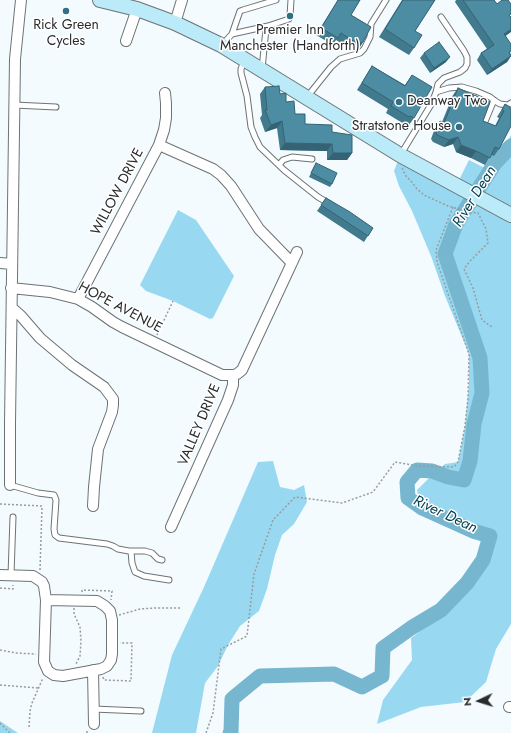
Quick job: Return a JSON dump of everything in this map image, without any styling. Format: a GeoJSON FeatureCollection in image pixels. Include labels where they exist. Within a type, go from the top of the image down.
{"type":"FeatureCollection","features":[{"type":"Feature","properties":{"kind":"street"},"geometry":{"type":"LineString","coordinates":[[10,485],[14,105],[21,0]]}},
{"type":"Feature","properties":{"kind":"street"},"geometry":{"type":"LineString","coordinates":[[175,23],[182,0]]}},
{"type":"Feature","properties":{"kind":"street"},"geometry":{"type":"LineString","coordinates":[[107,1],[137,9],[175,23],[221,45],[400,155],[511,215]]}},
{"type":"Feature","properties":{"kind":"street"},"geometry":{"type":"LineString","coordinates":[[126,41],[137,9]]}},
{"type":"Feature","properties":{"kind":"street","name":"WILLOW DRIVE"},"geometry":{"type":"LineString","coordinates":[[78,299],[159,145],[166,118],[165,93]]}},
{"type":"Feature","properties":{"kind":"street"},"geometry":{"type":"LineString","coordinates":[[159,145],[213,169],[222,175],[231,186],[259,229],[292,263]]}},
{"type":"Feature","properties":{"kind":"street","name":"VALLEY DRIVE"},"geometry":{"type":"LineString","coordinates":[[171,527],[228,400],[233,385],[233,375],[242,370],[297,252]]}},
{"type":"Feature","properties":{"kind":"street"},"geometry":{"type":"LineString","coordinates":[[0,263],[12,264]]}},
{"type":"Feature","properties":{"kind":"street","name":"HOPE AVENUE"},"geometry":{"type":"LineString","coordinates":[[11,288],[50,292],[78,299],[113,322],[153,342],[222,375],[233,375]]}},
{"type":"Feature","properties":{"kind":"street"},"geometry":{"type":"LineString","coordinates":[[12,308],[40,338],[72,365],[104,387],[113,399],[114,405],[112,412],[98,449],[92,506]]}},
{"type":"Feature","properties":{"kind":"street"},"geometry":{"type":"LineString","coordinates":[[0,575],[33,576],[42,582],[46,600],[44,662],[48,671],[58,676],[107,666],[111,660],[112,654],[112,616],[105,606],[97,601],[46,600]]}},
{"type":"Feature","properties":{"kind":"street"},"geometry":{"type":"LineString","coordinates":[[94,724],[94,682],[97,669]]}},
{"type":"Feature","properties":{"kind":"lane"},"geometry":{"type":"LineString","coordinates":[[221,45],[232,34],[240,11],[276,0]]}},
{"type":"Feature","properties":{"kind":"lane"},"geometry":{"type":"LineString","coordinates":[[232,34],[268,26],[289,19],[291,0]]}},
{"type":"Feature","properties":{"kind":"lane"},"geometry":{"type":"LineString","coordinates":[[307,98],[331,67],[340,59],[360,53],[364,49],[370,36],[371,24],[386,0]]}},
{"type":"Feature","properties":{"kind":"lane"},"geometry":{"type":"LineString","coordinates":[[400,155],[432,103],[438,84],[441,80],[463,70],[467,64],[464,51],[441,17]]}},
{"type":"Feature","properties":{"kind":"lane"},"geometry":{"type":"LineString","coordinates":[[261,70],[266,29],[268,26]]}},
{"type":"Feature","properties":{"kind":"lane"},"geometry":{"type":"LineString","coordinates":[[245,60],[241,73],[247,96],[251,127],[260,147],[284,170],[318,197],[337,207]]}},
{"type":"Feature","properties":{"kind":"lane"},"geometry":{"type":"LineString","coordinates":[[436,92],[449,88],[462,87],[490,97],[500,104],[511,103]]}},
{"type":"Feature","properties":{"kind":"lane"},"geometry":{"type":"LineString","coordinates":[[484,124],[494,100]]}},
{"type":"Feature","properties":{"kind":"lane"},"geometry":{"type":"LineString","coordinates":[[14,105],[56,106]]}},
{"type":"Feature","properties":{"kind":"lane"},"geometry":{"type":"LineString","coordinates":[[279,165],[283,160],[292,157],[312,159]]}},
{"type":"Feature","properties":{"kind":"lane"},"geometry":{"type":"LineString","coordinates":[[10,485],[54,495],[56,500],[54,528],[55,535],[59,538],[107,544],[118,549],[152,553],[158,559],[162,560]]}},
{"type":"Feature","properties":{"kind":"lane"},"geometry":{"type":"LineString","coordinates":[[11,575],[13,517]]}},
{"type":"Feature","properties":{"kind":"lane"},"geometry":{"type":"LineString","coordinates":[[131,551],[132,563],[135,572],[144,576],[169,580]]}},
{"type":"Feature","properties":{"kind":"lane"},"geometry":{"type":"LineString","coordinates":[[93,709],[141,711]]}},
{"type":"Feature","properties":{"kind":"path"},"geometry":{"type":"LineString","coordinates":[[400,155],[402,169],[406,176],[424,195],[454,208],[478,213],[486,228],[488,243],[464,269],[473,288],[482,320],[492,327]]}},
{"type":"Feature","properties":{"kind":"path"},"geometry":{"type":"LineString","coordinates":[[206,733],[213,713],[221,649],[247,636],[254,574],[273,520],[295,497],[342,503],[373,492],[395,462],[418,466],[454,467],[458,462],[465,426],[470,354],[437,262],[436,250],[454,208]]}},
{"type":"Feature","properties":{"kind":"path"},"geometry":{"type":"LineString","coordinates":[[153,342],[173,301]]}},
{"type":"Feature","properties":{"kind":"path"},"geometry":{"type":"LineString","coordinates":[[0,504],[42,506],[40,564]]}},
{"type":"Feature","properties":{"kind":"path"},"geometry":{"type":"LineString","coordinates":[[73,674],[82,648],[80,627],[74,614],[74,601]]}},
{"type":"Feature","properties":{"kind":"path"},"geometry":{"type":"LineString","coordinates":[[112,616],[122,615],[140,609],[182,608]]}},
{"type":"Feature","properties":{"kind":"path"},"geometry":{"type":"LineString","coordinates":[[97,669],[104,680],[131,681],[132,644],[112,644]]}},
{"type":"Feature","properties":{"kind":"path"},"geometry":{"type":"LineString","coordinates":[[0,650],[44,655]]}},
{"type":"Feature","properties":{"kind":"path"},"geometry":{"type":"LineString","coordinates":[[30,727],[30,711],[32,703],[44,676],[48,671]]}},
{"type":"Feature","properties":{"kind":"path"},"geometry":{"type":"LineString","coordinates":[[0,685],[38,688]]}},
{"type":"Feature","properties":{"kind":"path"},"geometry":{"type":"LineString","coordinates":[[0,723],[10,733]]}},
{"type":"Feature","properties":{"kind":"shaded area"},"geometry":{"type":"Polygon","coordinates":[[[511,135],[511,624],[496,649],[486,682],[465,702],[421,707],[377,724],[383,700],[412,660],[411,638],[448,611],[488,565],[494,531],[420,506],[417,490],[445,464],[458,462],[465,426],[469,384],[469,354],[445,296],[431,256],[412,211],[399,186],[394,171],[400,155],[456,186],[469,160],[483,167],[503,148],[511,135]]]}},
{"type":"Feature","properties":{"kind":"shaded area"},"geometry":{"type":"Polygon","coordinates":[[[178,210],[196,220],[234,276],[213,318],[210,319],[173,301],[146,291],[140,285],[178,210]]]}},
{"type":"Feature","properties":{"kind":"shaded area"},"geometry":{"type":"Polygon","coordinates":[[[273,461],[280,487],[294,490],[304,485],[307,502],[294,524],[282,535],[275,555],[267,589],[259,611],[240,626],[228,645],[218,666],[205,683],[196,733],[152,733],[172,655],[204,587],[258,462],[273,461]]]}},
{"type":"Feature","properties":{"kind":"shaded area"},"geometry":{"type":"Polygon","coordinates":[[[0,721],[18,733],[0,733],[0,721]]]}},
{"type":"Feature","properties":{"kind":"building"},"geometry":{"type":"Polygon","coordinates":[[[338,0],[360,0],[351,15],[371,27],[363,42],[358,44],[341,33],[338,38],[321,28],[338,0]]]}},
{"type":"Feature","properties":{"kind":"building"},"geometry":{"type":"Polygon","coordinates":[[[403,0],[435,0],[415,31],[422,35],[414,48],[385,29],[403,0]]]}},
{"type":"Feature","properties":{"kind":"building"},"geometry":{"type":"Polygon","coordinates":[[[463,0],[494,0],[497,4],[502,0],[508,0],[511,4],[511,14],[509,15],[511,17],[511,29],[504,34],[511,44],[511,51],[509,52],[511,56],[492,69],[481,53],[494,45],[463,0]]]}},
{"type":"Feature","properties":{"kind":"building"},"geometry":{"type":"Polygon","coordinates":[[[439,42],[450,57],[434,68],[424,53],[439,42]]]}},
{"type":"Feature","properties":{"kind":"building","name":"Deanway Two"},"geometry":{"type":"Polygon","coordinates":[[[372,66],[405,86],[412,75],[432,87],[414,118],[409,117],[391,106],[393,102],[362,83],[372,66]]]}},
{"type":"Feature","properties":{"kind":"building"},"geometry":{"type":"Polygon","coordinates":[[[279,86],[280,94],[286,93],[286,102],[294,101],[295,114],[305,114],[305,124],[332,125],[332,132],[352,135],[352,153],[333,153],[332,144],[285,143],[282,121],[271,125],[265,110],[267,110],[265,87],[279,86]]]}},
{"type":"Feature","properties":{"kind":"building"},"geometry":{"type":"Polygon","coordinates":[[[458,88],[490,102],[483,121],[496,126],[504,111],[502,110],[505,104],[511,109],[511,126],[499,149],[495,147],[490,158],[461,145],[458,137],[449,140],[437,135],[436,132],[440,121],[444,123],[458,88]]]}},
{"type":"Feature","properties":{"kind":"building"},"geometry":{"type":"Polygon","coordinates":[[[316,163],[337,173],[332,184],[311,173],[316,163]]]}},
{"type":"Feature","properties":{"kind":"building"},"geometry":{"type":"Polygon","coordinates":[[[326,198],[373,228],[368,236],[321,205],[326,198]]]}},
{"type":"Feature","properties":{"kind":"waterway","name":"River Dean"},"geometry":{"type":"LineString","coordinates":[[230,733],[232,699],[260,676],[334,674],[362,687],[382,676],[383,648],[411,628],[441,610],[467,583],[483,560],[490,536],[473,531],[422,508],[408,498],[407,482],[417,470],[432,471],[448,477],[464,480],[470,461],[474,424],[482,393],[480,358],[445,254],[456,224],[495,163],[511,146]]}},
{"type":"Feature","properties":{"kind":"place","name":"Rick Green Cycles"},"geometry":{"type":"Point","coordinates":[66,11]}},
{"type":"Feature","properties":{"kind":"place","name":"Premier Inn Manchester (Handforth)"},"geometry":{"type":"Point","coordinates":[290,16]}},
{"type":"Feature","properties":{"kind":"place","name":"Deanway Two"},"geometry":{"type":"Point","coordinates":[399,102]}},
{"type":"Feature","properties":{"kind":"place","name":"Stratstone House"},"geometry":{"type":"Point","coordinates":[459,127]}}]}
